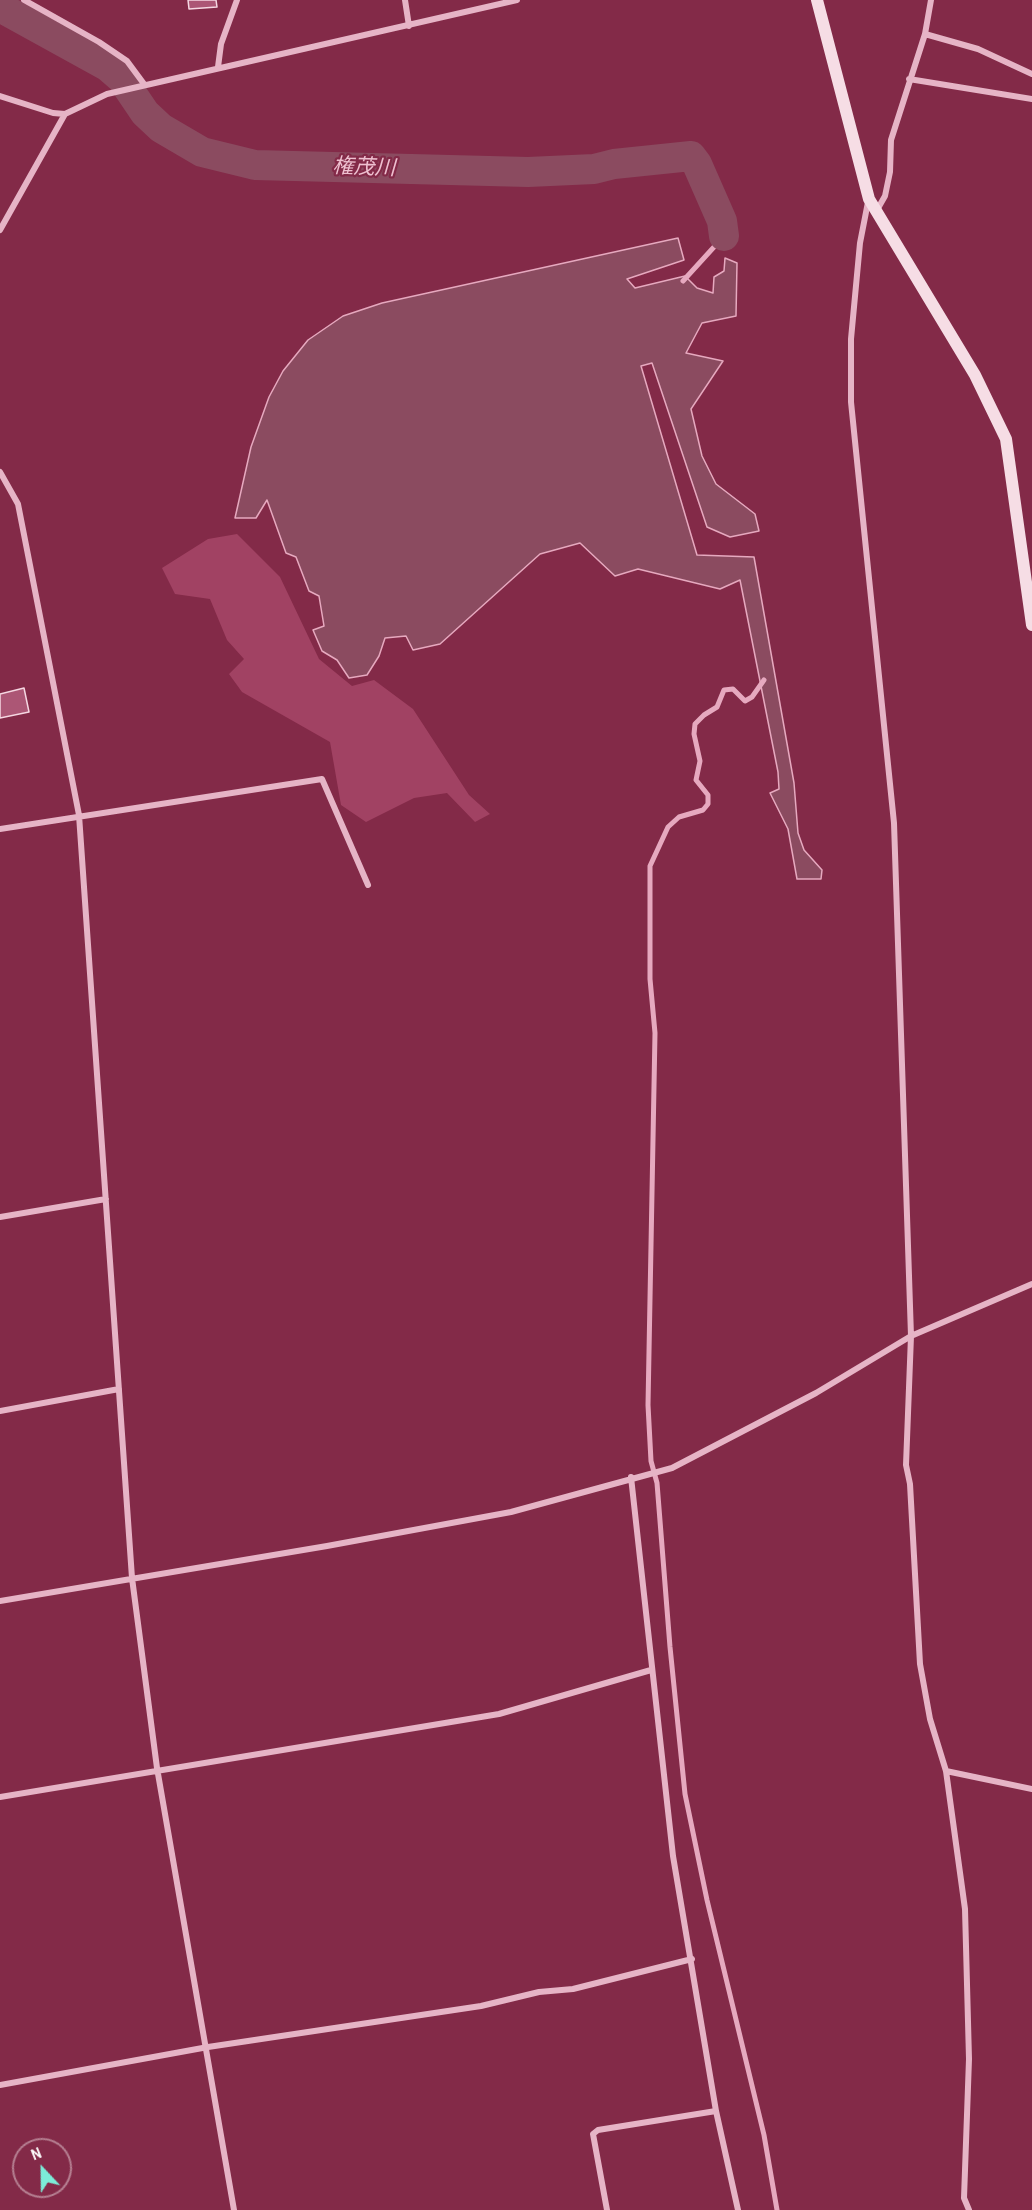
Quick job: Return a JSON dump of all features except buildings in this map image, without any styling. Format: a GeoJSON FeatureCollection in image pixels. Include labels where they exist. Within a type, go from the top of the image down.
{"type":"FeatureCollection","features":[{"type":"Feature","properties":{"kind":"main road"},"geometry":{"type":"LineString","coordinates":[[817,0],[869,199],[975,375],[1006,439],[1032,625]]}},
{"type":"Feature","properties":{"kind":"street"},"geometry":{"type":"LineString","coordinates":[[24,0],[99,42],[127,61],[142,85]]}},
{"type":"Feature","properties":{"kind":"street"},"geometry":{"type":"LineString","coordinates":[[218,67],[221,44],[237,0]]}},
{"type":"Feature","properties":{"kind":"street"},"geometry":{"type":"LineString","coordinates":[[405,0],[409,26]]}},
{"type":"Feature","properties":{"kind":"street"},"geometry":{"type":"LineString","coordinates":[[0,96],[52,113],[65,114],[116,92],[142,85],[517,0]]}},
{"type":"Feature","properties":{"kind":"street"},"geometry":{"type":"LineString","coordinates":[[876,210],[885,196],[890,172],[891,140],[925,34],[930,0]]}},
{"type":"Feature","properties":{"kind":"street"},"geometry":{"type":"LineString","coordinates":[[925,34],[978,48],[1032,74]]}},
{"type":"Feature","properties":{"kind":"street"},"geometry":{"type":"LineString","coordinates":[[909,79],[1032,99]]}},
{"type":"Feature","properties":{"kind":"street"},"geometry":{"type":"LineString","coordinates":[[0,230],[65,114]]}},
{"type":"Feature","properties":{"kind":"street"},"geometry":{"type":"LineString","coordinates":[[869,199],[860,243],[851,339],[851,402],[894,822],[911,1336],[906,1465],[910,1484],[920,1664],[930,1719],[946,1771],[965,1909],[969,2059],[964,2198],[969,2210]]}},
{"type":"Feature","properties":{"kind":"street"},"geometry":{"type":"LineString","coordinates":[[0,472],[18,504],[79,815],[132,1578],[157,1768],[208,2047],[234,2210]]}},
{"type":"Feature","properties":{"kind":"street"},"geometry":{"type":"LineString","coordinates":[[0,829],[322,779],[368,885]]}},
{"type":"Feature","properties":{"kind":"street"},"geometry":{"type":"LineString","coordinates":[[0,1217],[106,1199]]}},
{"type":"Feature","properties":{"kind":"street"},"geometry":{"type":"LineString","coordinates":[[0,1601],[327,1546],[511,1512],[631,1477],[672,1468],[816,1393],[911,1336],[1032,1284]]}},
{"type":"Feature","properties":{"kind":"street"},"geometry":{"type":"LineString","coordinates":[[0,1411],[119,1389]]}},
{"type":"Feature","properties":{"kind":"street"},"geometry":{"type":"LineString","coordinates":[[631,1477],[673,1856],[716,2111],[738,2210]]}},
{"type":"Feature","properties":{"kind":"street"},"geometry":{"type":"LineString","coordinates":[[0,1797],[157,1768],[499,1714],[651,1670]]}},
{"type":"Feature","properties":{"kind":"street"},"geometry":{"type":"LineString","coordinates":[[946,1771],[1032,1789]]}},
{"type":"Feature","properties":{"kind":"street"},"geometry":{"type":"LineString","coordinates":[[0,2085],[208,2047],[481,2006],[539,1992],[573,1989],[692,1959]]}},
{"type":"Feature","properties":{"kind":"street"},"geometry":{"type":"LineString","coordinates":[[607,2210],[593,2134],[598,2130],[716,2111]]}},
{"type":"Feature","properties":{"kind":"shaded area"},"geometry":{"type":"Polygon","coordinates":[[[678,238],[684,260],[627,279],[635,288],[685,276],[697,288],[713,293],[714,277],[724,271],[725,258],[737,263],[736,316],[702,323],[686,353],[723,361],[691,409],[702,456],[716,484],[755,514],[759,531],[730,537],[707,527],[652,363],[641,366],[697,555],[754,557],[794,783],[798,833],[804,850],[822,870],[821,879],[797,879],[788,829],[770,793],[779,789],[778,772],[740,580],[720,589],[638,569],[615,576],[580,543],[540,554],[440,644],[413,650],[406,636],[385,638],[379,656],[367,675],[349,678],[337,660],[322,651],[313,630],[324,626],[319,596],[309,591],[296,557],[286,553],[267,500],[256,518],[235,518],[251,447],[269,397],[283,371],[308,340],[343,316],[382,303],[678,238]]]}},
{"type":"Feature","properties":{"kind":"shaded area"},"geometry":{"type":"Polygon","coordinates":[[[237,534],[280,577],[319,659],[352,686],[374,680],[413,709],[469,795],[490,814],[475,822],[447,793],[414,798],[366,822],[341,805],[330,742],[242,692],[229,674],[244,659],[227,640],[210,599],[175,594],[162,568],[208,539],[237,534]]]}},
{"type":"Feature","properties":{"kind":"waterway","name":"権茂川"},"geometry":{"type":"LineString","coordinates":[[0,7],[107,66],[122,79],[145,113],[161,128],[202,152],[255,165],[528,172],[594,169],[614,164],[691,156],[697,164],[722,221],[724,236]]}},
{"type":"Feature","properties":{"kind":"waterway"},"geometry":{"type":"LineString","coordinates":[[683,281],[724,236]]}},
{"type":"Feature","properties":{"kind":"waterway"},"geometry":{"type":"LineString","coordinates":[[764,680],[752,697],[745,701],[733,689],[724,690],[717,707],[695,724],[694,734],[700,761],[696,780],[708,795],[708,804],[703,810],[679,817],[668,827],[650,866],[650,979],[655,1033],[648,1405],[651,1461],[657,1483],[685,1794],[707,1900],[764,2135],[777,2210]]}}]}
